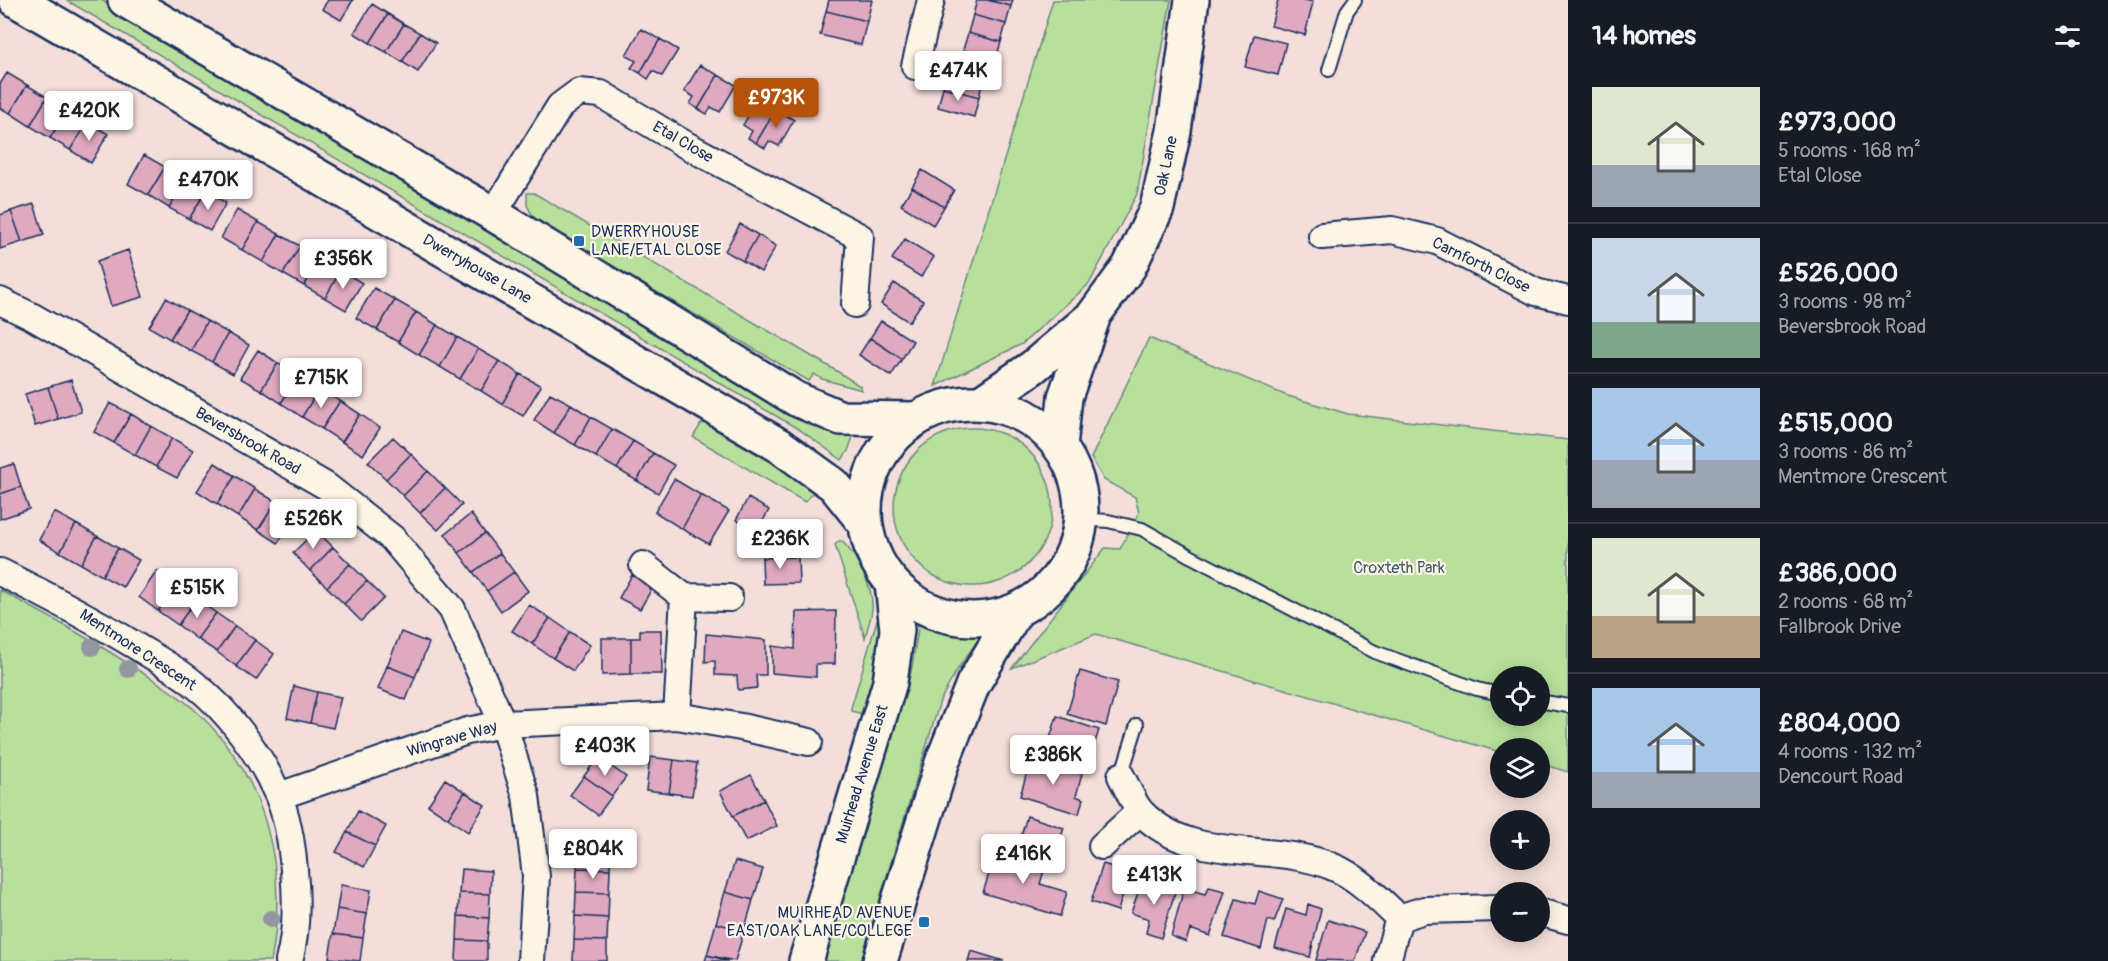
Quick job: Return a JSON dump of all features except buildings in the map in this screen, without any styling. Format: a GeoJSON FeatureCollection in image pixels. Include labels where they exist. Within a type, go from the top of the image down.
{"type":"FeatureCollection","features":[{"type":"Feature","properties":{"kind":"street","name":"Dwerryhouse Lane"},"geometry":{"type":"LineString","coordinates":[[16,0],[780,446],[834,485],[862,520]]}},
{"type":"Feature","properties":{"kind":"street"},"geometry":{"type":"LineString","coordinates":[[125,0],[494,214],[796,399],[841,418],[916,419]]}},
{"type":"Feature","properties":{"kind":"street"},"geometry":{"type":"LineString","coordinates":[[915,66],[931,0]]}},
{"type":"Feature","properties":{"kind":"street","name":"Oak Lane"},"geometry":{"type":"LineString","coordinates":[[982,402],[1033,367],[1093,316],[1129,267],[1157,208],[1174,131],[1192,0]]}},
{"type":"Feature","properties":{"kind":"street","name":"Etal Close"},"geometry":{"type":"LineString","coordinates":[[494,214],[560,106],[579,92],[602,94],[686,145],[860,237],[855,304]]}},
{"type":"Feature","properties":{"kind":"street","name":"Carnforth Close"},"geometry":{"type":"LineString","coordinates":[[1322,236],[1392,230],[1437,241],[1536,292],[1568,300]]}},
{"type":"Feature","properties":{"kind":"street","name":"Beversbrook Road"},"geometry":{"type":"LineString","coordinates":[[0,301],[33,317],[326,486],[392,538],[452,609],[503,724],[526,796],[536,876],[531,961]]}},
{"type":"Feature","properties":{"kind":"street","name":"Oak Lane"},"geometry":{"type":"LineString","coordinates":[[1060,447],[1065,397],[1093,316]]}},
{"type":"Feature","properties":{"kind":"street"},"geometry":{"type":"LineString","coordinates":[[982,402],[1006,408],[1039,425],[1060,447],[1077,480],[1081,519],[1069,562],[1048,590],[1015,613],[989,618],[952,618],[917,604],[892,584],[873,552],[862,520],[865,496],[874,468],[891,441],[916,419],[946,407],[982,402]]}},
{"type":"Feature","properties":{"kind":"street"},"geometry":{"type":"LineString","coordinates":[[643,565],[684,597],[729,598]]}},
{"type":"Feature","properties":{"kind":"street","name":"Mentmore Crescent"},"geometry":{"type":"LineString","coordinates":[[0,572],[80,612],[194,683],[238,729],[263,766],[279,796],[291,846],[296,892],[296,925],[290,961]]}},
{"type":"Feature","properties":{"kind":"street","name":"Muirhead Avenue East"},"geometry":{"type":"LineString","coordinates":[[806,961],[890,682],[897,630],[892,584]]}},
{"type":"Feature","properties":{"kind":"street"},"geometry":{"type":"LineString","coordinates":[[677,716],[684,597]]}},
{"type":"Feature","properties":{"kind":"street"},"geometry":{"type":"LineString","coordinates":[[879,961],[942,763],[973,684],[1015,613]]}},
{"type":"Feature","properties":{"kind":"street","name":"Wingrave Way"},"geometry":{"type":"LineString","coordinates":[[279,796],[467,731],[503,724],[677,716],[809,742]]}},
{"type":"Feature","properties":{"kind":"street"},"geometry":{"type":"LineString","coordinates":[[1121,776],[1140,811],[1157,824],[1192,843],[1216,849],[1286,854],[1333,866],[1357,881],[1399,918]]}},
{"type":"Feature","properties":{"kind":"street"},"geometry":{"type":"LineString","coordinates":[[1102,846],[1140,811]]}},
{"type":"Feature","properties":{"kind":"street"},"geometry":{"type":"LineString","coordinates":[[1399,918],[1424,910],[1490,908]]}},
{"type":"Feature","properties":{"kind":"street"},"geometry":{"type":"LineString","coordinates":[[1550,915],[1568,920]]}},
{"type":"Feature","properties":{"kind":"street"},"geometry":{"type":"LineString","coordinates":[[1387,961],[1399,918]]}},
{"type":"Feature","properties":{"kind":"lane"},"geometry":{"type":"LineString","coordinates":[[1329,69],[1347,11],[1355,0]]}},
{"type":"Feature","properties":{"kind":"lane"},"geometry":{"type":"LineString","coordinates":[[1081,519],[1108,521],[1142,529],[1375,652],[1490,692]]}},
{"type":"Feature","properties":{"kind":"lane"},"geometry":{"type":"LineString","coordinates":[[1550,703],[1568,706]]}},
{"type":"Feature","properties":{"kind":"lane"},"geometry":{"type":"LineString","coordinates":[[1121,776],[1137,724]]}},
{"type":"Feature","properties":{"kind":"green space"},"geometry":{"type":"Polygon","coordinates":[[[66,0],[101,0],[774,399],[854,434],[848,451],[842,460],[800,430],[66,0]]]}},
{"type":"Feature","properties":{"kind":"green space"},"geometry":{"type":"Polygon","coordinates":[[[1053,0],[1171,0],[1137,194],[1089,284],[1022,344],[935,386],[1053,0]]]}},
{"type":"Feature","properties":{"kind":"green space"},"geometry":{"type":"Polygon","coordinates":[[[527,193],[534,193],[835,370],[860,386],[862,390],[822,379],[814,374],[809,381],[535,221],[527,205],[527,193]]]}},
{"type":"Feature","properties":{"kind":"green space","name":"Croxteth Park"},"geometry":{"type":"Polygon","coordinates":[[[1149,338],[1285,395],[1348,414],[1568,440],[1568,772],[1550,766],[1550,738],[1490,738],[1490,749],[1096,634],[1012,668],[1105,548],[1120,549],[1139,513],[1135,497],[1104,480],[1091,458],[1149,338]]]}},
{"type":"Feature","properties":{"kind":"green space"},"geometry":{"type":"Polygon","coordinates":[[[708,421],[791,472],[813,492],[805,502],[693,437],[701,424],[708,421]]]}},
{"type":"Feature","properties":{"kind":"green space"},"geometry":{"type":"Polygon","coordinates":[[[973,428],[988,429],[1003,434],[1017,441],[1029,451],[1039,463],[1046,477],[1051,492],[1051,522],[1046,537],[1039,551],[1029,563],[1017,573],[1003,580],[988,585],[973,586],[958,585],[943,580],[929,573],[917,563],[907,551],[900,537],[895,522],[894,507],[895,492],[900,477],[907,463],[917,451],[929,441],[943,434],[958,429],[973,428]]]}},
{"type":"Feature","properties":{"kind":"green space"},"geometry":{"type":"Polygon","coordinates":[[[842,541],[859,564],[870,592],[872,610],[865,638],[835,545],[842,541]]]}},
{"type":"Feature","properties":{"kind":"green space"},"geometry":{"type":"Polygon","coordinates":[[[0,590],[54,619],[177,695],[221,737],[240,765],[267,826],[274,859],[277,893],[276,927],[271,961],[0,961],[0,590]]]}},
{"type":"Feature","properties":{"kind":"green space"},"geometry":{"type":"Polygon","coordinates":[[[916,614],[949,626],[985,630],[956,672],[940,701],[861,961],[823,961],[911,672],[918,629],[916,614]]]}},
{"type":"Feature","properties":{"kind":"green space"},"geometry":{"type":"Polygon","coordinates":[[[877,620],[883,620],[880,661],[863,714],[851,711],[851,708],[877,620]]]}},
{"type":"Feature","properties":{"kind":"place","name":"DWERRYHOUSE LANE/ETAL CLOSE"},"geometry":{"type":"Point","coordinates":[579,241]}},
{"type":"Feature","properties":{"kind":"place","name":"MUIRHEAD AVENUE EAST/OAK LANE/COLLEGE"},"geometry":{"type":"Point","coordinates":[924,922]}}]}
